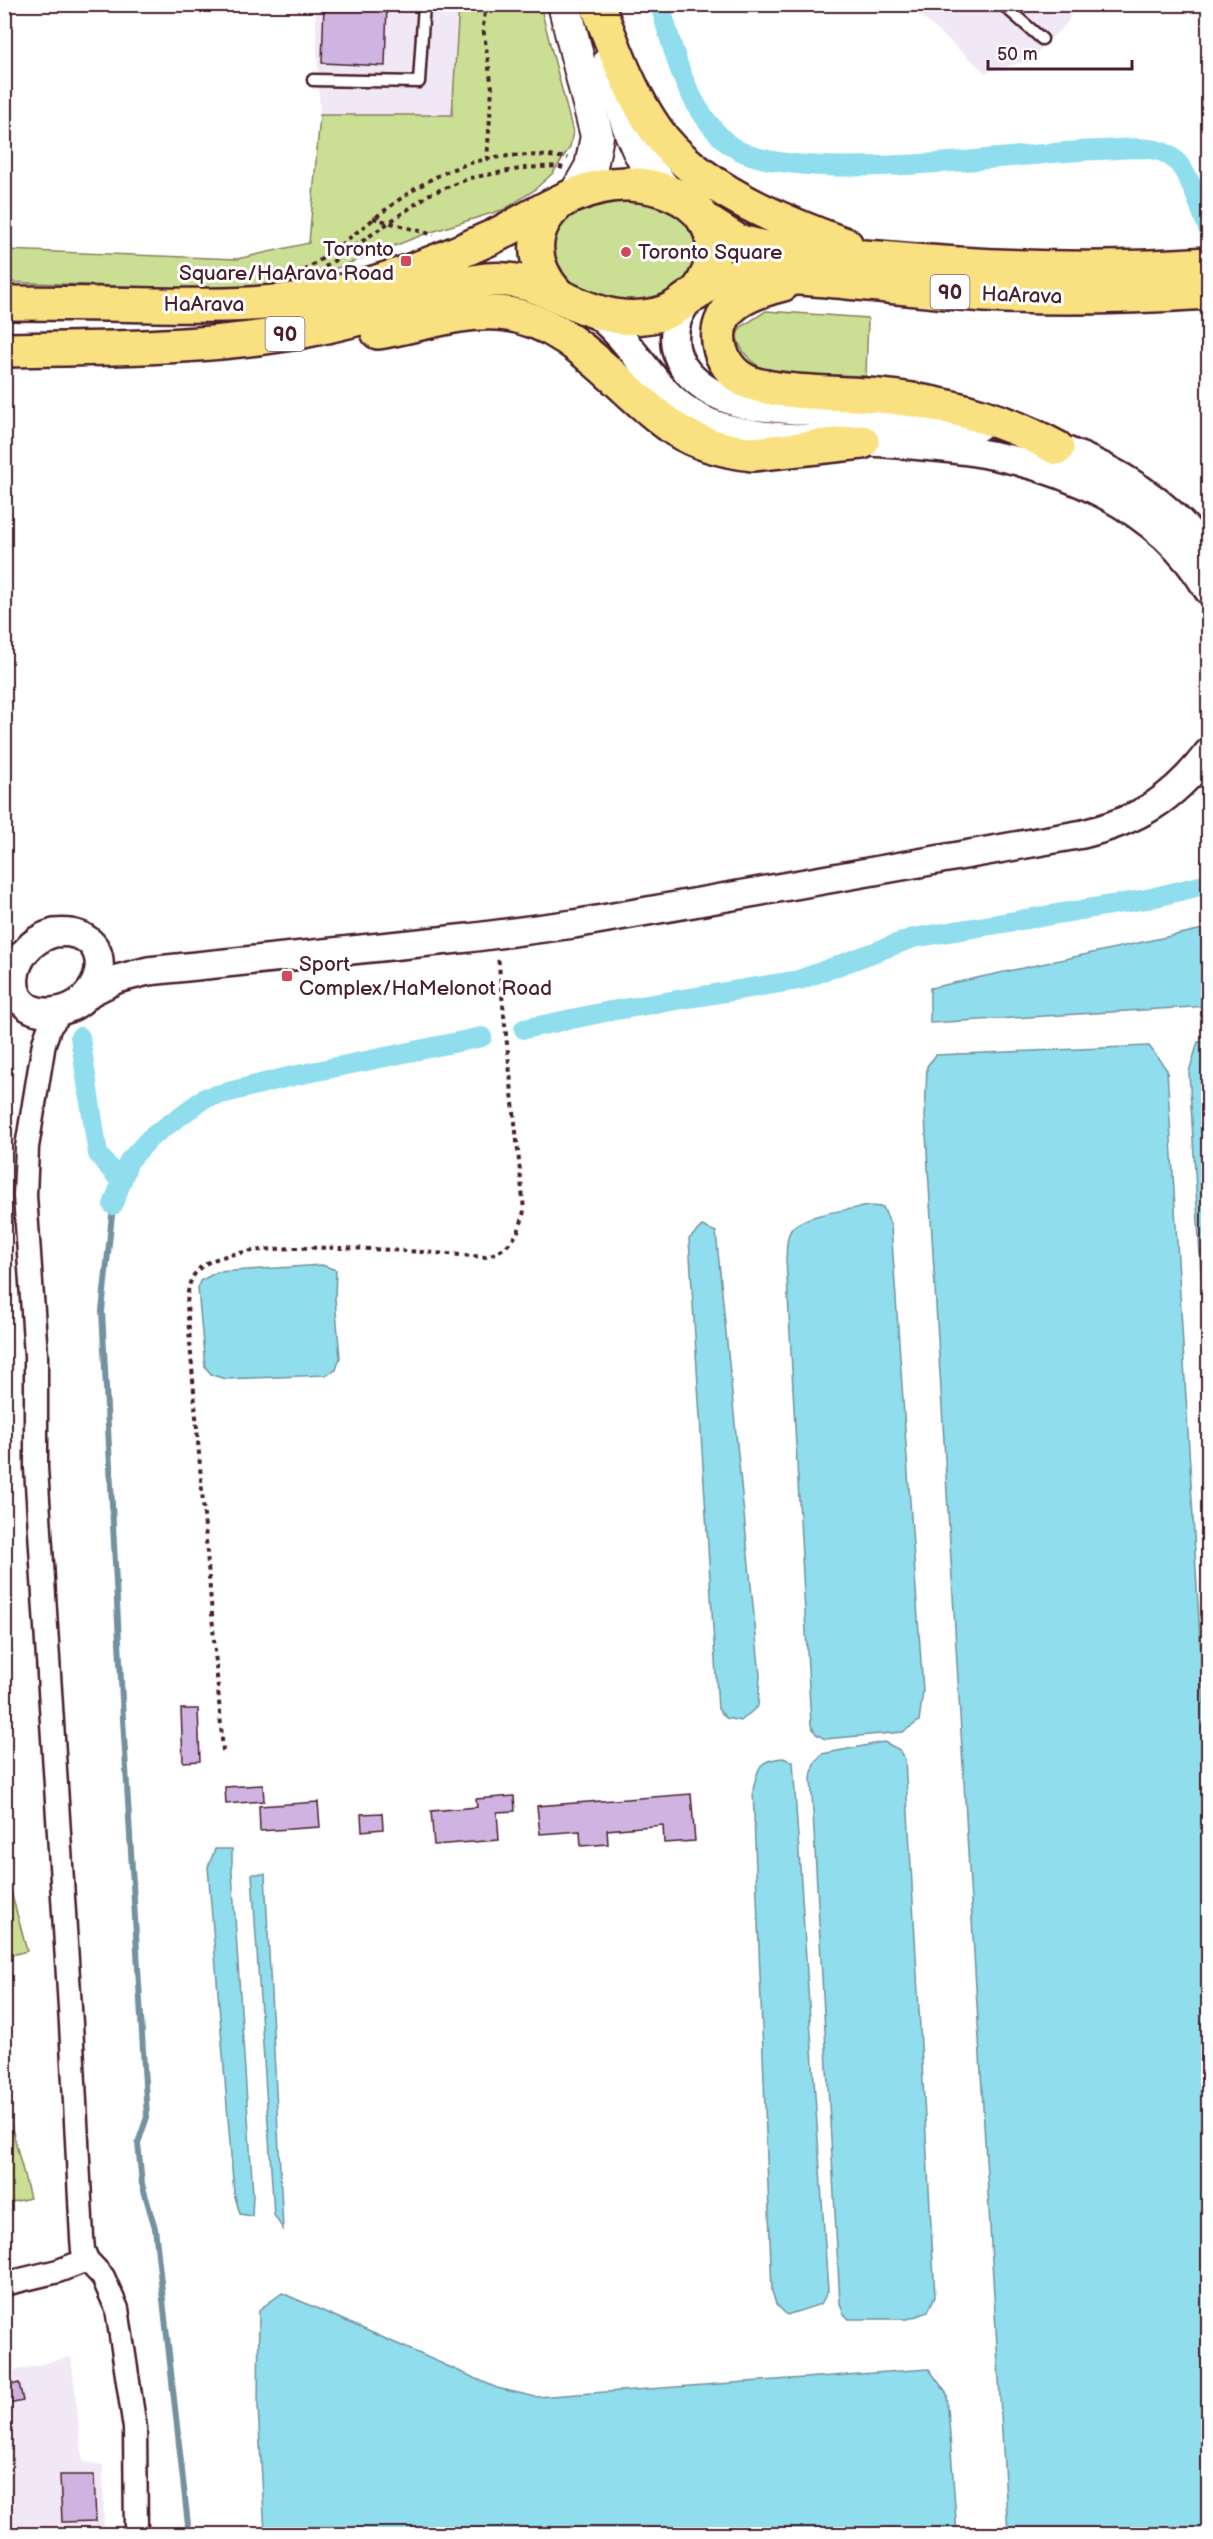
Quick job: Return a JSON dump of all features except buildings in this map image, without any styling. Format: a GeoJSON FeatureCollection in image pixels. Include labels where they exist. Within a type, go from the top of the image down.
{"type":"FeatureCollection","features":[{"type":"Feature","properties":{"kind":"highway"},"geometry":{"type":"LineString","coordinates":[[598,7],[625,73],[645,113],[670,148],[687,164],[731,193],[783,219],[838,242],[891,260]]}},
{"type":"Feature","properties":{"kind":"highway","name":"HaArava"},"geometry":{"type":"LineString","coordinates":[[557,294],[546,282],[539,268],[537,242],[546,218],[579,184]]}},
{"type":"Feature","properties":{"kind":"highway","name":"HaArava"},"geometry":{"type":"LineString","coordinates":[[4,303],[207,305],[285,301],[329,294],[379,282],[472,246],[579,184],[641,185],[665,190],[685,200],[704,220],[714,245],[713,262],[707,279],[692,297]]}},
{"type":"Feature","properties":{"kind":"highway","name":"HaArava"},"geometry":{"type":"LineString","coordinates":[[704,220],[737,241],[756,246],[891,260],[1028,269],[1209,264]]}},
{"type":"Feature","properties":{"kind":"highway","name":"HaArava"},"geometry":{"type":"LineString","coordinates":[[4,350],[151,347],[242,340],[354,319],[455,287],[485,280],[524,282],[557,294],[593,312],[611,316],[644,317],[671,310],[713,283],[741,276],[1017,296],[1117,296],[1209,292]]}},
{"type":"Feature","properties":{"kind":"highway"},"geometry":{"type":"LineString","coordinates":[[812,280],[765,289],[735,304],[725,316],[718,345],[723,360],[732,373],[748,382],[771,388],[894,398],[943,406],[1017,428],[1057,448]]}},
{"type":"Feature","properties":{"kind":"highway"},"geometry":{"type":"LineString","coordinates":[[242,340],[302,340],[355,336],[387,331],[439,318],[500,313],[536,322],[554,331],[613,374],[676,429],[718,448],[753,454],[862,442]]}},
{"type":"Feature","properties":{"kind":"main road"},"geometry":{"type":"LineString","coordinates":[[564,4],[596,125],[596,147],[579,184]]}},
{"type":"Feature","properties":{"kind":"main road"},"geometry":{"type":"LineString","coordinates":[[598,7],[627,125],[644,161],[665,190]]}},
{"type":"Feature","properties":{"kind":"street"},"geometry":{"type":"LineString","coordinates":[[692,297],[677,320],[674,337],[677,354],[685,370],[712,394],[731,402],[751,406],[971,426],[1022,436],[1057,448],[1111,472],[1155,498],[1178,517],[1209,555]]}},
{"type":"Feature","properties":{"kind":"street"},"geometry":{"type":"LineString","coordinates":[[593,312],[625,339],[668,395],[694,415],[708,422],[758,434],[948,449],[990,455],[1032,465],[1074,480],[1118,502],[1162,533],[1182,553],[1209,590]]}},
{"type":"Feature","properties":{"kind":"street"},"geometry":{"type":"LineString","coordinates":[[18,995],[50,1012],[75,1005],[89,993],[128,975],[169,968],[495,935],[610,918],[1104,829],[1143,813],[1169,796],[1192,775],[1209,753]]}},
{"type":"Feature","properties":{"kind":"street"},"geometry":{"type":"LineString","coordinates":[[4,958],[46,936],[63,932],[78,935],[111,954],[130,961],[169,968]]}},
{"type":"Feature","properties":{"kind":"street"},"geometry":{"type":"LineString","coordinates":[[89,993],[100,972],[99,956],[91,943]]}},
{"type":"Feature","properties":{"kind":"street"},"geometry":{"type":"LineString","coordinates":[[30,945],[15,965],[12,981],[18,995],[42,1023],[44,1043]]}},
{"type":"Feature","properties":{"kind":"street"},"geometry":{"type":"LineString","coordinates":[[63,1010],[50,1026],[44,1043],[27,1146],[24,1196],[36,1355],[36,1468],[69,1988],[81,2238],[87,2260],[103,2277],[117,2308],[135,2427],[136,2535]]}},
{"type":"Feature","properties":{"kind":"street"},"geometry":{"type":"LineString","coordinates":[[4,2284],[58,2271],[87,2260]]}},
{"type":"Feature","properties":{"kind":"lane"},"geometry":{"type":"LineString","coordinates":[[313,80],[419,82],[424,4]]}},
{"type":"Feature","properties":{"kind":"lane"},"geometry":{"type":"LineString","coordinates":[[1002,4],[1042,39]]}},
{"type":"Feature","properties":{"kind":"path"},"geometry":{"type":"LineString","coordinates":[[486,4],[483,27],[492,88],[487,159]]}},
{"type":"Feature","properties":{"kind":"path"},"geometry":{"type":"LineString","coordinates":[[297,275],[415,187],[466,164],[516,155],[567,158],[579,184]]}},
{"type":"Feature","properties":{"kind":"path"},"geometry":{"type":"LineString","coordinates":[[323,269],[388,221],[430,194],[470,178],[525,168],[557,166],[579,184]]}},
{"type":"Feature","properties":{"kind":"path"},"geometry":{"type":"LineString","coordinates":[[373,218],[472,246]]}},
{"type":"Feature","properties":{"kind":"path"},"geometry":{"type":"LineString","coordinates":[[224,1751],[187,1305],[188,1283],[201,1267],[231,1253],[327,1247],[486,1257],[502,1251],[516,1238],[522,1227],[524,1210],[495,935]]}},
{"type":"Feature","properties":{"kind":"shaded area"},"geometry":{"type":"Polygon","coordinates":[[[1068,4],[1072,9],[1068,22],[1029,60],[986,73],[908,5],[1068,4]]]}},
{"type":"Feature","properties":{"kind":"shaded area"},"geometry":{"type":"Polygon","coordinates":[[[315,5],[459,5],[453,115],[320,115],[315,5]]]}},
{"type":"Feature","properties":{"kind":"shaded area"},"geometry":{"type":"Polygon","coordinates":[[[71,2357],[83,2462],[103,2465],[104,2534],[5,2534],[4,2373],[71,2357]]]}},
{"type":"Feature","properties":{"kind":"green space"},"geometry":{"type":"Polygon","coordinates":[[[459,5],[540,5],[573,132],[570,147],[553,173],[533,191],[505,209],[425,234],[337,268],[285,285],[229,290],[5,282],[5,250],[237,259],[309,243],[320,115],[452,115],[459,5]]]}},
{"type":"Feature","properties":{"kind":"green space"},"geometry":{"type":"Polygon","coordinates":[[[592,196],[681,206],[694,218],[700,276],[643,309],[562,288],[547,233],[592,196]]]}},
{"type":"Feature","properties":{"kind":"green space"},"geometry":{"type":"Polygon","coordinates":[[[766,311],[868,318],[866,376],[778,372],[758,366],[744,353],[736,336],[741,327],[766,311]]]}},
{"type":"Feature","properties":{"kind":"green space"},"geometry":{"type":"Polygon","coordinates":[[[5,1869],[27,1951],[4,1957],[5,1869]]]}},
{"type":"Feature","properties":{"kind":"green space"},"geometry":{"type":"Polygon","coordinates":[[[5,2102],[30,2198],[4,2204],[5,2102]]]}},
{"type":"Feature","properties":{"kind":"water"},"geometry":{"type":"Polygon","coordinates":[[[1208,928],[1208,1006],[930,1023],[930,988],[1208,928]]]}},
{"type":"Feature","properties":{"kind":"water"},"geometry":{"type":"Polygon","coordinates":[[[1208,1041],[1208,1390],[1189,1072],[1198,1042],[1208,1041]]]}},
{"type":"Feature","properties":{"kind":"water"},"geometry":{"type":"Polygon","coordinates":[[[1149,1046],[1167,1070],[1208,1776],[1208,2534],[1008,2534],[925,1117],[927,1066],[936,1055],[1149,1046]]]}},
{"type":"Feature","properties":{"kind":"water"},"geometry":{"type":"Polygon","coordinates":[[[868,1206],[883,1207],[891,1226],[923,1691],[919,1721],[903,1732],[825,1739],[816,1734],[811,1725],[787,1243],[793,1227],[801,1222],[824,1214],[868,1206]]]}},
{"type":"Feature","properties":{"kind":"water"},"geometry":{"type":"Polygon","coordinates":[[[702,1226],[716,1232],[760,1676],[758,1706],[741,1721],[726,1718],[718,1709],[689,1239],[702,1226]]]}},
{"type":"Feature","properties":{"kind":"water"},"geometry":{"type":"Polygon","coordinates":[[[322,1265],[336,1270],[335,1299],[340,1358],[336,1370],[326,1375],[226,1379],[212,1375],[205,1367],[198,1288],[200,1281],[217,1272],[322,1265]]]}},
{"type":"Feature","properties":{"kind":"water"},"geometry":{"type":"Polygon","coordinates":[[[884,1742],[898,1749],[905,1759],[935,2297],[928,2312],[908,2319],[849,2319],[843,2313],[840,2303],[811,1777],[814,1764],[822,1754],[884,1742]]]}},
{"type":"Feature","properties":{"kind":"water"},"geometry":{"type":"Polygon","coordinates":[[[783,1758],[793,1762],[828,2291],[821,2304],[787,2315],[776,2304],[772,2291],[753,1790],[760,1766],[768,1761],[783,1758]]]}},
{"type":"Feature","properties":{"kind":"water"},"geometry":{"type":"Polygon","coordinates":[[[215,1849],[232,1849],[253,2194],[252,2216],[240,2214],[234,2193],[208,1867],[215,1849]]]}},
{"type":"Feature","properties":{"kind":"water"},"geometry":{"type":"Polygon","coordinates":[[[252,1874],[265,1874],[283,2229],[274,2215],[252,1874]]]}},
{"type":"Feature","properties":{"kind":"water"},"geometry":{"type":"Polygon","coordinates":[[[282,2293],[497,2388],[536,2397],[929,2369],[947,2394],[957,2534],[265,2534],[258,2407],[259,2310],[282,2293]]]}},
{"type":"Feature","properties":{"kind":"waterway"},"geometry":{"type":"LineString","coordinates":[[660,4],[676,60],[691,96],[712,128],[726,142],[755,156],[797,164],[848,167],[1128,148],[1158,150],[1180,165],[1194,191],[1208,228]]}},
{"type":"Feature","properties":{"kind":"waterway"},"geometry":{"type":"LineString","coordinates":[[524,1029],[610,1011],[799,980],[913,938],[1147,899],[1208,884]]}},
{"type":"Feature","properties":{"kind":"waterway"},"geometry":{"type":"LineString","coordinates":[[80,1037],[98,1154],[121,1182]]}},
{"type":"Feature","properties":{"kind":"waterway"},"geometry":{"type":"LineString","coordinates":[[113,1205],[129,1161],[150,1138],[205,1098],[288,1077],[482,1037]]}},
{"type":"Feature","properties":{"kind":"waterway"},"geometry":{"type":"LineString","coordinates":[[113,1205],[102,1311],[147,2117],[138,2143],[142,2184],[155,2228],[189,2534]]}},
{"type":"Feature","properties":{"kind":"place","name":"Toronto Square"},"geometry":{"type":"Point","coordinates":[626,252]}},
{"type":"Feature","properties":{"kind":"place","name":"Toronto Square/HaArava Road"},"geometry":{"type":"Point","coordinates":[406,261]}},
{"type":"Feature","properties":{"kind":"place","name":"Sport Complex/HaMelonot Road"},"geometry":{"type":"Point","coordinates":[287,976]}}]}
